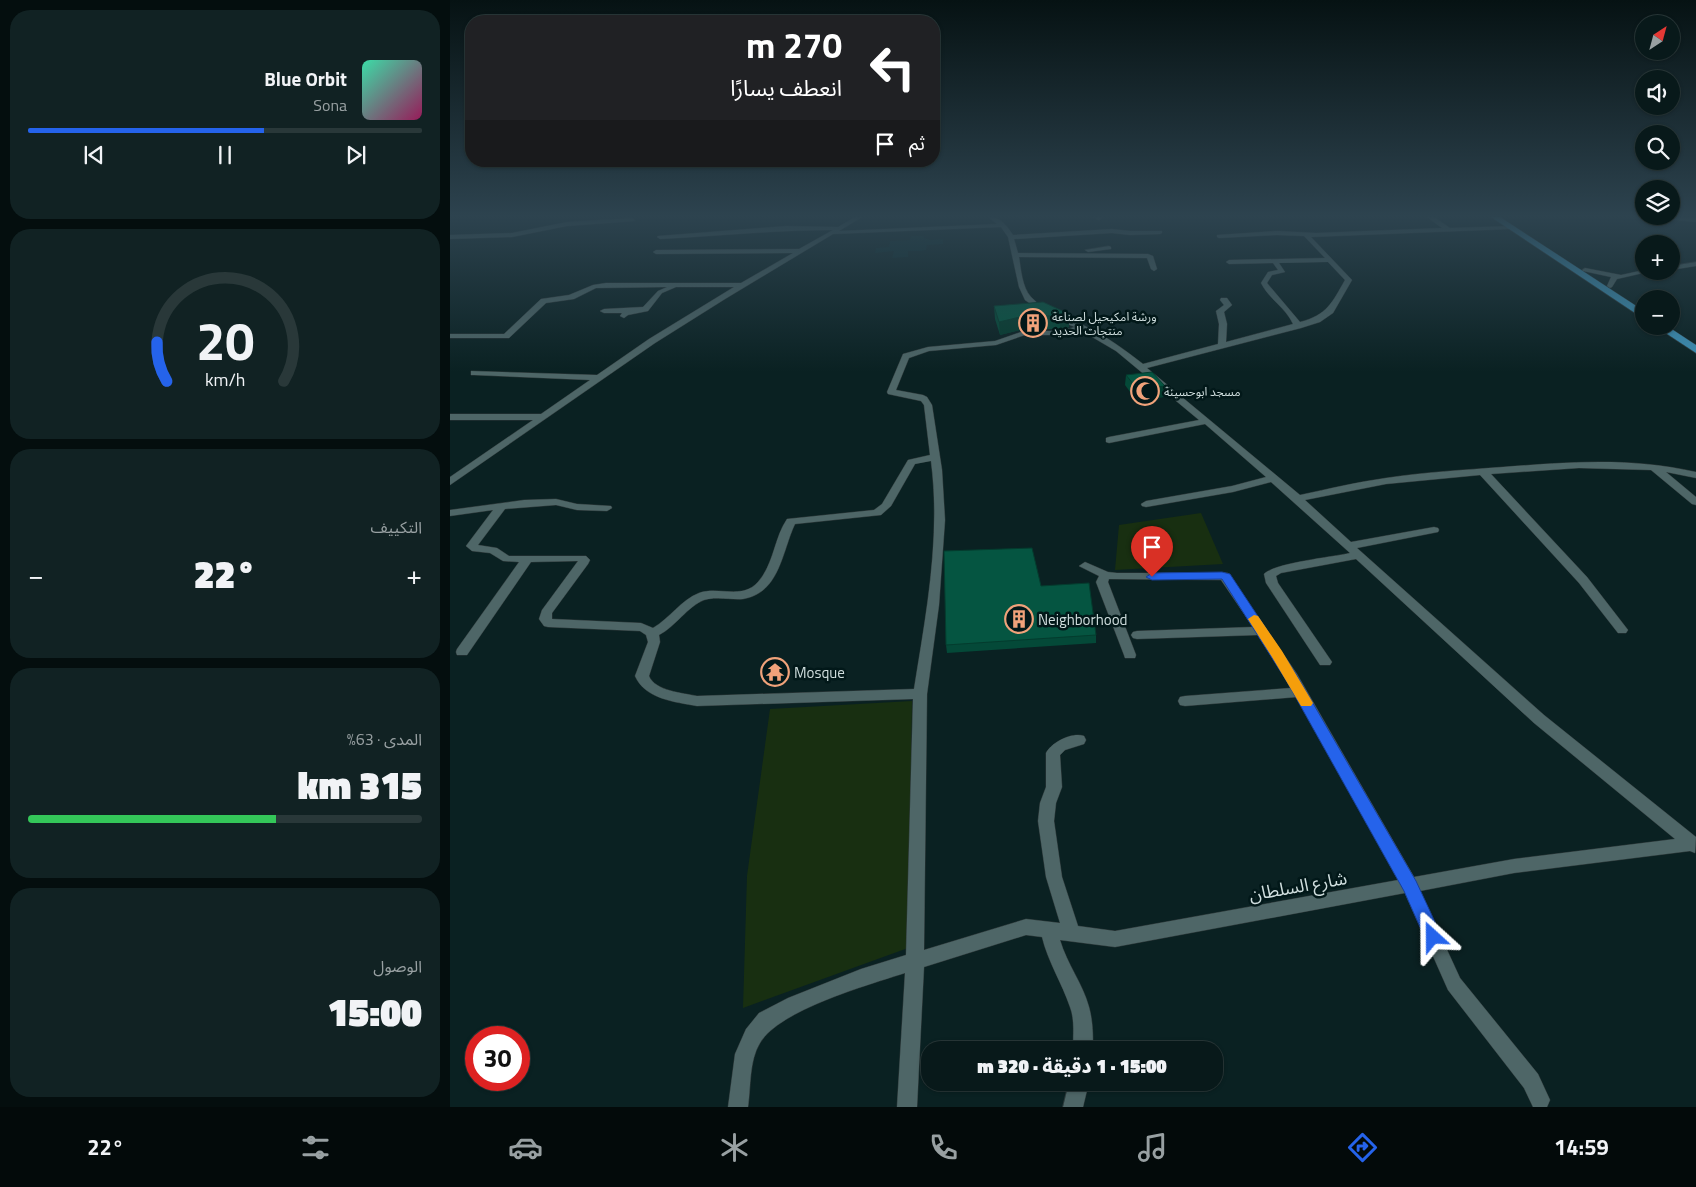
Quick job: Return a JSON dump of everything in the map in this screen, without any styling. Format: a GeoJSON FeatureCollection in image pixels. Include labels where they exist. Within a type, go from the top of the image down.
{"type":"FeatureCollection","features":[{"type":"Feature","properties":{"kind":"highway"},"geometry":{"type":"LineString","coordinates":[[1577,269],[1635,310]]}},
{"type":"Feature","properties":{"kind":"highway"},"geometry":{"type":"LineString","coordinates":[[1585,270],[1635,302]]}},
{"type":"Feature","properties":{"kind":"highway"},"geometry":{"type":"LineString","coordinates":[[1680,332],[1696,342]]}},
{"type":"Feature","properties":{"kind":"highway"},"geometry":{"type":"LineString","coordinates":[[1674,335],[1696,350]]}},
{"type":"Feature","properties":{"kind":"street"},"geometry":{"type":"LineString","coordinates":[[450,482],[652,341],[770,269]]}},
{"type":"Feature","properties":{"kind":"street"},"geometry":{"type":"LineString","coordinates":[[1018,269],[1022,287],[1028,298],[1052,315],[1083,328],[1119,349],[1141,366],[1298,499],[1531,712],[1694,846]]}},
{"type":"Feature","properties":{"kind":"street"},"geometry":{"type":"LineString","coordinates":[[1280,269],[1282,272],[1269,274],[1264,283],[1289,311],[1298,326]]}},
{"type":"Feature","properties":{"kind":"street"},"geometry":{"type":"LineString","coordinates":[[1141,366],[1298,326],[1328,314],[1349,280],[1338,269]]}},
{"type":"Feature","properties":{"kind":"street"},"geometry":{"type":"LineString","coordinates":[[1585,270],[1621,276]]}},
{"type":"Feature","properties":{"kind":"street"},"geometry":{"type":"LineString","coordinates":[[1610,286],[1612,279],[1635,274]]}},
{"type":"Feature","properties":{"kind":"street"},"geometry":{"type":"LineString","coordinates":[[604,311],[645,309],[660,292],[680,284]]}},
{"type":"Feature","properties":{"kind":"street"},"geometry":{"type":"LineString","coordinates":[[450,336],[506,336],[544,301],[571,297],[595,286],[742,285]]}},
{"type":"Feature","properties":{"kind":"street"},"geometry":{"type":"LineString","coordinates":[[1222,345],[1223,324],[1220,311],[1228,305],[1224,300]]}},
{"type":"Feature","properties":{"kind":"street"},"geometry":{"type":"LineString","coordinates":[[624,316],[625,313],[633,310]]}},
{"type":"Feature","properties":{"kind":"street"},"geometry":{"type":"LineString","coordinates":[[907,1107],[915,961],[920,694],[933,605],[939,529],[937,470],[928,405],[924,399],[891,392],[906,356],[928,349],[996,343],[1024,333],[1060,333],[1083,328]]}},
{"type":"Feature","properties":{"kind":"street"},"geometry":{"type":"LineString","coordinates":[[474,374],[600,378]]}},
{"type":"Feature","properties":{"kind":"street"},"geometry":{"type":"LineString","coordinates":[[450,417],[544,417]]}},
{"type":"Feature","properties":{"kind":"street"},"geometry":{"type":"LineString","coordinates":[[1109,440],[1206,421]]}},
{"type":"Feature","properties":{"kind":"street"},"geometry":{"type":"LineString","coordinates":[[652,633],[668,625],[697,598],[703,596],[746,594],[759,588],[772,570],[791,521],[877,513],[886,506],[911,462],[934,456]]}},
{"type":"Feature","properties":{"kind":"street"},"geometry":{"type":"LineString","coordinates":[[1298,499],[1381,481],[1586,464],[1653,466],[1696,475]]}},
{"type":"Feature","properties":{"kind":"street"},"geometry":{"type":"LineString","coordinates":[[1653,466],[1696,502]]}},
{"type":"Feature","properties":{"kind":"street"},"geometry":{"type":"LineString","coordinates":[[1483,472],[1583,580],[1622,630]]}},
{"type":"Feature","properties":{"kind":"street"},"geometry":{"type":"LineString","coordinates":[[1146,504],[1233,489],[1273,478]]}},
{"type":"Feature","properties":{"kind":"street"},"geometry":{"type":"LineString","coordinates":[[450,513],[502,506],[556,502],[577,507],[607,508]]}},
{"type":"Feature","properties":{"kind":"street"},"geometry":{"type":"LineString","coordinates":[[502,506],[472,546],[476,549],[494,550],[507,559],[578,557],[584,560],[546,613],[545,619],[548,623],[641,627],[652,633],[654,642],[642,676],[645,683],[656,690],[675,697],[717,701],[920,694]]}},
{"type":"Feature","properties":{"kind":"street"},"geometry":{"type":"LineString","coordinates":[[1350,546],[1434,530]]}},
{"type":"Feature","properties":{"kind":"street"},"geometry":{"type":"LineString","coordinates":[[1325,662],[1272,582],[1270,574],[1278,570],[1360,555]]}},
{"type":"Feature","properties":{"kind":"street"},"geometry":{"type":"LineString","coordinates":[[462,652],[527,559]]}},
{"type":"Feature","properties":{"kind":"street"},"geometry":{"type":"LineString","coordinates":[[1085,566],[1117,578],[1224,576],[1262,631],[1300,692],[1410,886],[1454,984],[1531,1081],[1540,1100]]}},
{"type":"Feature","properties":{"kind":"street"},"geometry":{"type":"LineString","coordinates":[[1106,575],[1102,582],[1130,655]]}},
{"type":"Feature","properties":{"kind":"street"},"geometry":{"type":"LineString","coordinates":[[1137,636],[1262,631]]}},
{"type":"Feature","properties":{"kind":"street"},"geometry":{"type":"LineString","coordinates":[[1186,700],[1300,692]]}},
{"type":"Feature","properties":{"kind":"street"},"geometry":{"type":"LineString","coordinates":[[1071,932],[1054,877],[1046,821],[1048,803],[1054,786],[1053,753],[1060,746],[1079,740]]}},
{"type":"Feature","properties":{"kind":"street","name":"شارع السلطان"},"geometry":{"type":"LineString","coordinates":[[738,1107],[745,1054],[753,1036],[766,1020],[788,1007],[861,978],[1026,927],[1104,938],[1123,938],[1514,866],[1694,846]]}},
{"type":"Feature","properties":{"kind":"street"},"geometry":{"type":"LineString","coordinates":[[1049,929],[1055,952],[1080,1006],[1083,1041]]}},
{"type":"Feature","properties":{"kind":"street"},"geometry":{"type":"LineString","coordinates":[[1072,1107],[1076,1091]]}},
{"type":"Feature","properties":{"kind":"green space"},"geometry":{"type":"Polygon","coordinates":[[[1201,513],[1223,564],[1115,570],[1119,525],[1201,513]]]}},
{"type":"Feature","properties":{"kind":"green space"},"geometry":{"type":"Polygon","coordinates":[[[912,701],[908,948],[743,1008],[747,876],[770,709],[912,701]]]}},
{"type":"Feature","properties":{"kind":"building"},"geometry":{"type":"Polygon","coordinates":[[[1043,302],[1069,314],[1060,316],[1024,316],[999,322],[994,306],[1043,302]]]}},
{"type":"Feature","properties":{"kind":"building"},"geometry":{"type":"Polygon","coordinates":[[[1152,372],[1165,386],[1137,389],[1126,375],[1152,372]]]}},
{"type":"Feature","properties":{"kind":"building","name":"Neighborhood"},"geometry":{"type":"Polygon","coordinates":[[[1032,548],[1041,586],[1089,583],[1096,635],[946,645],[944,551],[1032,548]]]}},
{"type":"Feature","properties":{"kind":"slow traffic"},"geometry":{"type":"LineString","coordinates":[[1254,619],[1292,677],[1306,703]]}},
{"type":"Feature","properties":{"kind":"place","name":"ورشة امكيحيل لصناعة منتجات الحديد"},"geometry":{"type":"Point","coordinates":[1033,323]}},
{"type":"Feature","properties":{"kind":"place","name":"مسجد ابوحسينة"},"geometry":{"type":"Point","coordinates":[1145,391]}},
{"type":"Feature","properties":{"kind":"place","name":"Neighborhood"},"geometry":{"type":"Point","coordinates":[1019,619]}},
{"type":"Feature","properties":{"kind":"place","name":"Mosque"},"geometry":{"type":"Point","coordinates":[775,672]}},
{"type":"Feature","properties":{"kind":"route"},"geometry":{"type":"LineString","coordinates":[[1152,577],[1222,575],[1226,577],[1292,677],[1410,886],[1433,937]]}}]}
